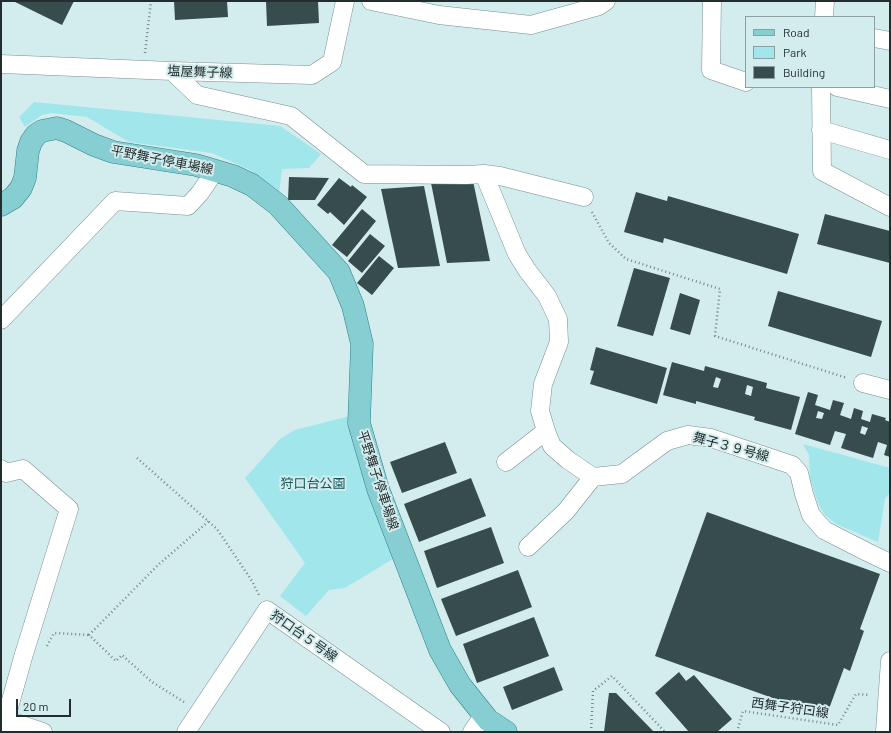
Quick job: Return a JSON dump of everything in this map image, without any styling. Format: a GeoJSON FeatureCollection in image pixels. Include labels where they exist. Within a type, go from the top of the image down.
{"type":"FeatureCollection","features":[{"type":"Feature","properties":{"kind":"main road","name":"平野舞子停車場線"},"geometry":{"type":"LineString","coordinates":[[1,205],[13,198],[21,188],[25,178],[28,151],[31,142],[36,135],[49,128],[57,128],[66,131],[94,145],[113,152],[196,165],[233,176],[252,185],[278,205],[339,272],[353,306],[362,344],[360,423],[378,489],[440,650],[460,684],[478,724],[488,720],[506,732]]}},
{"type":"Feature","properties":{"kind":"street","name":"塩屋舞子線"},"geometry":{"type":"LineString","coordinates":[[1,64],[312,75],[332,62],[345,1]]}},
{"type":"Feature","properties":{"kind":"street"},"geometry":{"type":"LineString","coordinates":[[371,1],[439,15],[531,25],[599,6],[606,1]]}},
{"type":"Feature","properties":{"kind":"street"},"geometry":{"type":"LineString","coordinates":[[712,1],[711,70],[745,82]]}},
{"type":"Feature","properties":{"kind":"street"},"geometry":{"type":"LineString","coordinates":[[824,16],[825,1]]}},
{"type":"Feature","properties":{"kind":"street"},"geometry":{"type":"LineString","coordinates":[[875,38],[890,41]]}},
{"type":"Feature","properties":{"kind":"street"},"geometry":{"type":"LineString","coordinates":[[172,71],[197,96],[291,116],[364,174],[484,174],[500,176],[584,197]]}},
{"type":"Feature","properties":{"kind":"street"},"geometry":{"type":"LineString","coordinates":[[821,88],[822,171],[890,206]]}},
{"type":"Feature","properties":{"kind":"street"},"geometry":{"type":"LineString","coordinates":[[841,88],[890,99]]}},
{"type":"Feature","properties":{"kind":"street"},"geometry":{"type":"LineString","coordinates":[[821,130],[890,150]]}},
{"type":"Feature","properties":{"kind":"street"},"geometry":{"type":"LineString","coordinates":[[1,320],[115,201],[188,206],[200,193],[215,170]]}},
{"type":"Feature","properties":{"kind":"street"},"geometry":{"type":"LineString","coordinates":[[484,174],[517,254],[547,296],[558,319],[559,342],[543,384],[540,411],[546,431],[552,446],[568,460],[593,477],[566,511],[528,547]]}},
{"type":"Feature","properties":{"kind":"street"},"geometry":{"type":"LineString","coordinates":[[863,382],[890,390]]}},
{"type":"Feature","properties":{"kind":"street"},"geometry":{"type":"LineString","coordinates":[[506,462],[546,431]]}},
{"type":"Feature","properties":{"kind":"street","name":"舞子３９号線"},"geometry":{"type":"LineString","coordinates":[[593,477],[622,474],[667,441],[688,435],[711,438],[792,465],[799,472],[811,515],[824,530],[890,562]]}},
{"type":"Feature","properties":{"kind":"street"},"geometry":{"type":"LineString","coordinates":[[1,469],[6,473],[23,469],[69,509],[3,723],[43,732]]}},
{"type":"Feature","properties":{"kind":"street","name":"狩口台５号線"},"geometry":{"type":"LineString","coordinates":[[186,732],[267,610],[441,732]]}},
{"type":"Feature","properties":{"kind":"street"},"geometry":{"type":"LineString","coordinates":[[885,732],[890,661]]}},
{"type":"Feature","properties":{"kind":"path"},"geometry":{"type":"LineString","coordinates":[[143,69],[151,1]]}},
{"type":"Feature","properties":{"kind":"path"},"geometry":{"type":"LineString","coordinates":[[584,197],[609,242],[626,259],[720,290],[716,336],[863,382]]}},
{"type":"Feature","properties":{"kind":"path"},"geometry":{"type":"LineString","coordinates":[[137,458],[217,529],[252,580],[267,610]]}},
{"type":"Feature","properties":{"kind":"path"},"geometry":{"type":"LineString","coordinates":[[89,635],[158,565],[209,521]]}},
{"type":"Feature","properties":{"kind":"path"},"geometry":{"type":"LineString","coordinates":[[54,633],[89,635],[116,661],[122,655],[152,682],[200,712]]}},
{"type":"Feature","properties":{"kind":"path"},"geometry":{"type":"LineString","coordinates":[[591,732],[593,691],[612,676],[665,732]]}},
{"type":"Feature","properties":{"kind":"path","name":"西舞子狩口線"},"geometry":{"type":"LineString","coordinates":[[737,732],[743,711],[838,724],[856,694],[888,697]]}},
{"type":"Feature","properties":{"kind":"green space"},"geometry":{"type":"Polygon","coordinates":[[[34,102],[280,126],[321,154],[309,168],[282,169],[279,193],[250,170],[212,153],[129,142],[87,117],[52,113],[42,115],[25,127],[19,117],[34,102]]]}},
{"type":"Feature","properties":{"kind":"green space","name":"狩口台公園"},"geometry":{"type":"Polygon","coordinates":[[[350,416],[396,557],[345,588],[329,590],[306,616],[280,596],[305,563],[245,478],[280,439],[295,430],[350,416]]]}},
{"type":"Feature","properties":{"kind":"green space"},"geometry":{"type":"Polygon","coordinates":[[[803,444],[890,468],[890,493],[885,499],[878,542],[836,524],[825,515],[819,505],[814,491],[810,477],[809,455],[803,444]]]}},
{"type":"Feature","properties":{"kind":"building"},"geometry":{"type":"Polygon","coordinates":[[[13,1],[74,1],[62,25],[13,1]]]}},
{"type":"Feature","properties":{"kind":"building"},"geometry":{"type":"Polygon","coordinates":[[[174,1],[227,1],[228,17],[175,20],[174,1]]]}},
{"type":"Feature","properties":{"kind":"building"},"geometry":{"type":"Polygon","coordinates":[[[266,1],[318,1],[319,23],[267,26],[266,1]]]}},
{"type":"Feature","properties":{"kind":"building"},"geometry":{"type":"Polygon","coordinates":[[[289,177],[329,178],[315,200],[288,200],[289,177]]]}},
{"type":"Feature","properties":{"kind":"building"},"geometry":{"type":"Polygon","coordinates":[[[339,178],[351,187],[352,185],[367,197],[344,225],[330,212],[328,214],[317,205],[339,178]]]}},
{"type":"Feature","properties":{"kind":"building"},"geometry":{"type":"Polygon","coordinates":[[[473,181],[490,261],[447,263],[431,183],[473,181]]]}},
{"type":"Feature","properties":{"kind":"building"},"geometry":{"type":"Polygon","coordinates":[[[424,186],[440,266],[398,268],[381,189],[424,186]]]}},
{"type":"Feature","properties":{"kind":"building"},"geometry":{"type":"Polygon","coordinates":[[[636,192],[667,201],[668,196],[799,234],[787,274],[664,238],[663,243],[624,232],[636,192]]]}},
{"type":"Feature","properties":{"kind":"building"},"geometry":{"type":"Polygon","coordinates":[[[362,209],[376,221],[347,257],[332,245],[362,209]]]}},
{"type":"Feature","properties":{"kind":"building"},"geometry":{"type":"Polygon","coordinates":[[[825,214],[890,231],[890,263],[817,244],[825,214]]]}},
{"type":"Feature","properties":{"kind":"building"},"geometry":{"type":"Polygon","coordinates":[[[370,234],[385,246],[362,273],[348,261],[370,234]]]}},
{"type":"Feature","properties":{"kind":"building"},"geometry":{"type":"Polygon","coordinates":[[[379,256],[394,268],[372,295],[357,283],[379,256]]]}},
{"type":"Feature","properties":{"kind":"building"},"geometry":{"type":"Polygon","coordinates":[[[634,268],[670,278],[653,336],[617,326],[634,268]]]}},
{"type":"Feature","properties":{"kind":"building"},"geometry":{"type":"Polygon","coordinates":[[[778,291],[882,321],[871,357],[768,326],[778,291]]]}},
{"type":"Feature","properties":{"kind":"building"},"geometry":{"type":"Polygon","coordinates":[[[680,293],[700,300],[690,335],[670,329],[680,293]]]}},
{"type":"Feature","properties":{"kind":"building"},"geometry":{"type":"Polygon","coordinates":[[[596,347],[667,368],[657,404],[590,384],[594,371],[590,370],[596,347]]]}},
{"type":"Feature","properties":{"kind":"building"},"geometry":{"type":"Polygon","coordinates":[[[672,362],[704,371],[705,366],[767,383],[766,388],[800,397],[791,430],[754,420],[755,417],[696,401],[696,404],[663,395],[672,362]],[[716,377],[713,387],[718,388],[721,379],[716,377]],[[747,385],[745,394],[751,396],[753,387],[747,385]]]}},
{"type":"Feature","properties":{"kind":"building"},"geometry":{"type":"Polygon","coordinates":[[[808,392],[818,395],[815,405],[830,410],[833,400],[844,403],[840,415],[851,419],[854,408],[863,411],[861,419],[870,422],[872,414],[886,418],[885,420],[890,422],[890,457],[884,455],[887,445],[878,442],[873,458],[841,448],[846,434],[835,431],[830,445],[795,434],[808,392]],[[818,411],[816,418],[822,419],[824,413],[818,411]],[[862,426],[860,433],[865,435],[868,428],[862,426]]]}},
{"type":"Feature","properties":{"kind":"building"},"geometry":{"type":"Polygon","coordinates":[[[445,442],[457,473],[402,493],[390,462],[445,442]]]}},
{"type":"Feature","properties":{"kind":"building"},"geometry":{"type":"Polygon","coordinates":[[[471,478],[486,516],[419,542],[404,504],[471,478]]]}},
{"type":"Feature","properties":{"kind":"building"},"geometry":{"type":"Polygon","coordinates":[[[707,512],[880,574],[860,629],[864,631],[850,671],[844,668],[826,717],[655,656],[707,512]]]}},
{"type":"Feature","properties":{"kind":"building"},"geometry":{"type":"Polygon","coordinates":[[[491,527],[504,563],[437,588],[424,551],[491,527]]]}},
{"type":"Feature","properties":{"kind":"building"},"geometry":{"type":"Polygon","coordinates":[[[518,570],[532,607],[456,636],[441,599],[518,570]]]}},
{"type":"Feature","properties":{"kind":"building"},"geometry":{"type":"Polygon","coordinates":[[[534,617],[549,656],[477,683],[463,644],[534,617]]]}},
{"type":"Feature","properties":{"kind":"building"},"geometry":{"type":"Polygon","coordinates":[[[554,667],[563,690],[512,710],[503,687],[554,667]]]}},
{"type":"Feature","properties":{"kind":"building"},"geometry":{"type":"Polygon","coordinates":[[[679,672],[686,681],[694,675],[732,719],[717,732],[689,732],[655,693],[679,672]]]}},
{"type":"Feature","properties":{"kind":"building"},"geometry":{"type":"Polygon","coordinates":[[[609,693],[616,693],[654,732],[604,732],[609,693]]]}}]}
